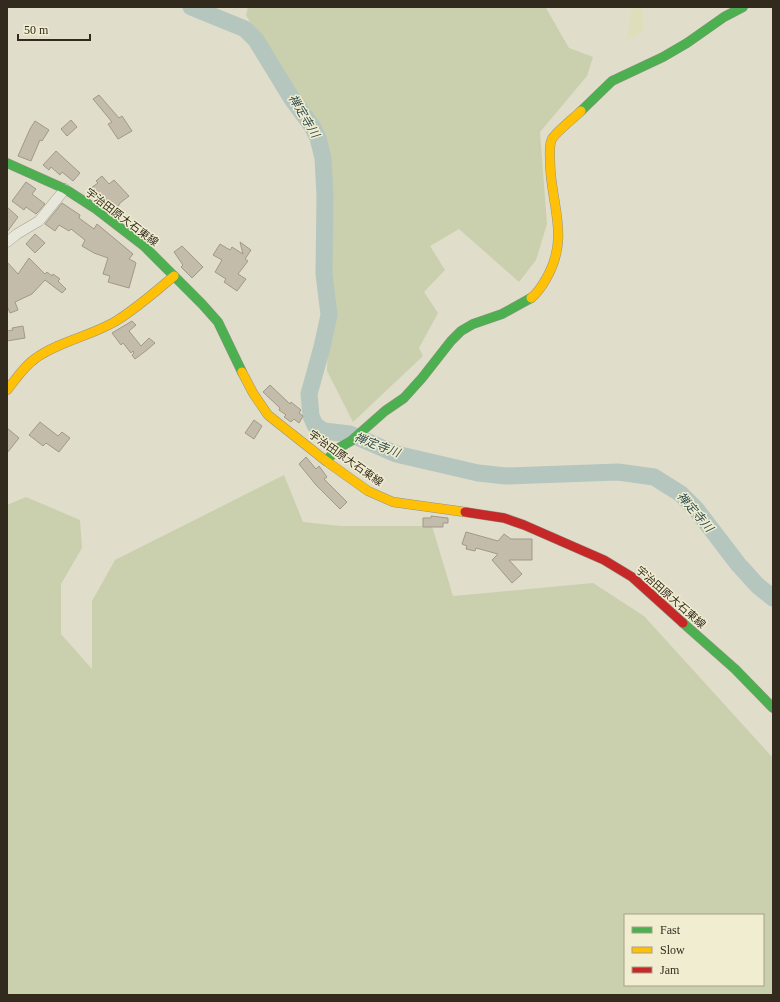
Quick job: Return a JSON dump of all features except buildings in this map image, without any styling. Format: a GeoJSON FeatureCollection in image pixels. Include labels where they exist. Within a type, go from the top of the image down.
{"type":"FeatureCollection","features":[{"type":"Feature","properties":{"kind":"main road"},"geometry":{"type":"LineString","coordinates":[[326,461],[337,449],[354,438],[404,398],[461,331],[474,324],[520,306],[533,297],[540,289],[553,267],[558,250],[558,218],[550,170],[550,147],[552,139],[612,81],[663,57],[687,43],[724,17],[743,7]]}},
{"type":"Feature","properties":{"kind":"main road","name":"宇治田原大石東線"},"geometry":{"type":"LineString","coordinates":[[7,163],[65,189],[96,209],[144,246],[218,322],[253,393],[268,415],[326,461],[368,491],[393,502],[504,518],[524,525],[604,560],[632,577],[735,670],[773,708]]}},
{"type":"Feature","properties":{"kind":"main road"},"geometry":{"type":"LineString","coordinates":[[7,390],[35,359],[116,321],[174,276]]}},
{"type":"Feature","properties":{"kind":"street"},"geometry":{"type":"LineString","coordinates":[[7,242],[17,234],[39,221],[65,189]]}},
{"type":"Feature","properties":{"kind":"green space"},"geometry":{"type":"Polygon","coordinates":[[[248,7],[549,7],[546,8],[569,48],[593,57],[587,76],[540,132],[547,224],[536,260],[519,282],[459,229],[430,246],[445,270],[424,292],[438,313],[419,348],[423,356],[353,422],[327,371],[332,168],[246,15],[248,7]]]}},
{"type":"Feature","properties":{"kind":"green space"},"geometry":{"type":"Polygon","coordinates":[[[631,7],[642,7],[643,31],[627,40],[631,7]]]}},
{"type":"Feature","properties":{"kind":"green space"},"geometry":{"type":"Polygon","coordinates":[[[284,475],[303,522],[341,526],[432,526],[453,596],[593,583],[644,616],[773,758],[773,995],[7,995],[7,505],[26,497],[80,520],[82,548],[61,584],[61,634],[92,669],[92,601],[115,560],[284,475]]]}},
{"type":"Feature","properties":{"kind":"waterway","name":"禅定寺川"},"geometry":{"type":"LineString","coordinates":[[191,7],[245,29],[256,40],[292,99],[312,126],[318,138],[323,158],[325,196],[324,274],[329,315],[309,394],[311,416],[315,425],[324,431],[350,434],[396,454],[478,473],[506,476],[618,472],[654,477],[681,494],[696,509],[738,564],[758,586],[773,598]]}},
{"type":"Feature","properties":{"kind":"traffic: fast"},"geometry":{"type":"LineString","coordinates":[[581,111],[612,81],[663,57],[687,43],[724,17],[743,7]]}},
{"type":"Feature","properties":{"kind":"traffic: fast"},"geometry":{"type":"LineString","coordinates":[[7,163],[65,189],[96,209],[144,246],[218,322],[242,372]]}},
{"type":"Feature","properties":{"kind":"traffic: fast"},"geometry":{"type":"LineString","coordinates":[[326,461],[337,449],[351,441],[385,411],[404,398],[461,331],[473,324],[502,314],[531,298]]}},
{"type":"Feature","properties":{"kind":"traffic: fast"},"geometry":{"type":"LineString","coordinates":[[683,623],[735,669],[773,708]]}},
{"type":"Feature","properties":{"kind":"traffic: slow"},"geometry":{"type":"LineString","coordinates":[[531,298],[538,292],[546,279],[553,263],[557,248],[558,234],[551,176],[550,143],[558,132],[581,111]]}},
{"type":"Feature","properties":{"kind":"traffic: slow"},"geometry":{"type":"LineString","coordinates":[[7,390],[24,369],[36,358],[55,347],[96,331],[116,321],[139,305],[174,276]]}},
{"type":"Feature","properties":{"kind":"traffic: slow"},"geometry":{"type":"LineString","coordinates":[[242,372],[253,393],[268,415],[326,461],[368,491],[393,502],[465,512]]}},
{"type":"Feature","properties":{"kind":"traffic: jam"},"geometry":{"type":"LineString","coordinates":[[465,512],[504,518],[524,525],[604,560],[632,577],[683,623]]}}]}
